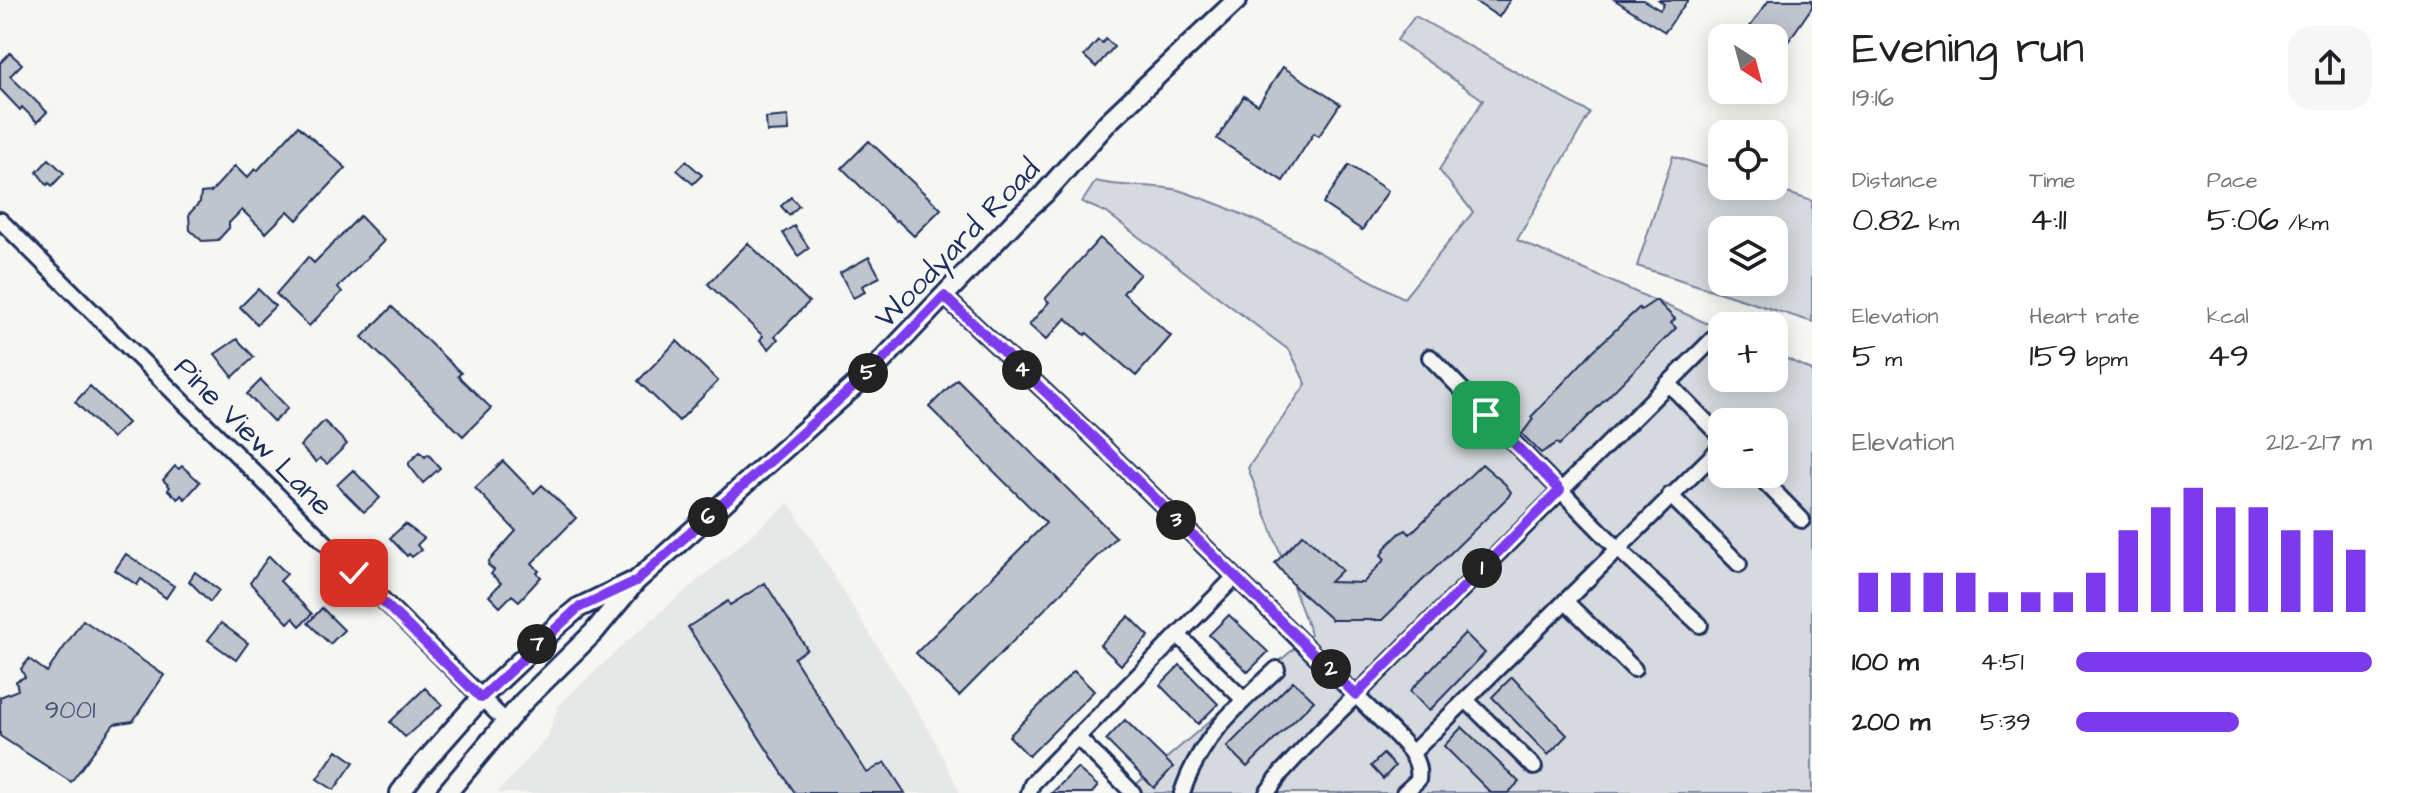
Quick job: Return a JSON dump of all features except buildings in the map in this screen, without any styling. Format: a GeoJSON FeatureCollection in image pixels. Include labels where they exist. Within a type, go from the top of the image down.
{"type":"FeatureCollection","features":[{"type":"Feature","properties":{"kind":"main road","name":"Woodyard Road"},"geometry":{"type":"LineString","coordinates":[[447,793],[506,722],[594,632],[636,581],[878,365],[1044,194],[1108,122],[1237,0]]}},
{"type":"Feature","properties":{"kind":"main road","name":"Woodyard Road"},"geometry":{"type":"LineString","coordinates":[[400,793],[481,698],[578,608],[636,581]]}},
{"type":"Feature","properties":{"kind":"street","name":"Pine View Lane"},"geometry":{"type":"LineString","coordinates":[[0,220],[506,722]]}},
{"type":"Feature","properties":{"kind":"street"},"geometry":{"type":"LineString","coordinates":[[944,296],[1412,753],[1420,769],[1418,780],[1404,793]]}},
{"type":"Feature","properties":{"kind":"street"},"geometry":{"type":"LineString","coordinates":[[1267,793],[1281,773],[1356,695],[1708,344]]}},
{"type":"Feature","properties":{"kind":"street"},"geometry":{"type":"LineString","coordinates":[[1430,357],[1617,548],[1700,625]]}},
{"type":"Feature","properties":{"kind":"street"},"geometry":{"type":"LineString","coordinates":[[1668,383],[1708,424]]}},
{"type":"Feature","properties":{"kind":"street"},"geometry":{"type":"LineString","coordinates":[[1412,753],[1708,459]]}},
{"type":"Feature","properties":{"kind":"street"},"geometry":{"type":"LineString","coordinates":[[1771,488],[1802,520]]}},
{"type":"Feature","properties":{"kind":"street"},"geometry":{"type":"LineString","coordinates":[[1670,495],[1739,564]]}},
{"type":"Feature","properties":{"kind":"street"},"geometry":{"type":"LineString","coordinates":[[1029,793],[1032,784],[1235,577]]}},
{"type":"Feature","properties":{"kind":"street"},"geometry":{"type":"LineString","coordinates":[[1565,601],[1634,669]]}},
{"type":"Feature","properties":{"kind":"street"},"geometry":{"type":"LineString","coordinates":[[1178,635],[1244,700]]}},
{"type":"Feature","properties":{"kind":"street"},"geometry":{"type":"LineString","coordinates":[[1182,793],[1199,752],[1244,700],[1277,669]]}},
{"type":"Feature","properties":{"kind":"street"},"geometry":{"type":"LineString","coordinates":[[1466,700],[1534,767]]}},
{"type":"Feature","properties":{"kind":"street"},"geometry":{"type":"LineString","coordinates":[[1077,737],[1133,793]]}},
{"type":"Feature","properties":{"kind":"shaded area"},"geometry":{"type":"Polygon","coordinates":[[[1415,16],[1590,113],[1517,240],[1708,324],[1708,392],[1788,392],[1788,359],[1812,370],[1812,793],[1126,793],[1311,634],[1248,468],[1306,384],[1290,351],[1107,213],[1082,202],[1096,181],[1181,191],[1267,226],[1404,298],[1473,212],[1439,170],[1483,100],[1397,40],[1415,16]]]}},
{"type":"Feature","properties":{"kind":"shaded area"},"geometry":{"type":"Polygon","coordinates":[[[1673,156],[1708,167],[1708,200],[1788,200],[1788,193],[1812,201],[1812,322],[1731,296],[1788,296],[1788,216],[1708,216],[1708,289],[1637,266],[1673,156]]]}},
{"type":"Feature","properties":{"kind":"shaded area"},"geometry":{"type":"Polygon","coordinates":[[[789,503],[931,733],[960,793],[497,793],[548,736],[558,706],[635,634],[789,503]]]}},
{"type":"Feature","properties":{"kind":"route"},"geometry":{"type":"LineString","coordinates":[[354,573],[481,698],[578,608],[636,581],[878,365],[944,296],[1356,695],[1560,490],[1486,415]]}}]}
